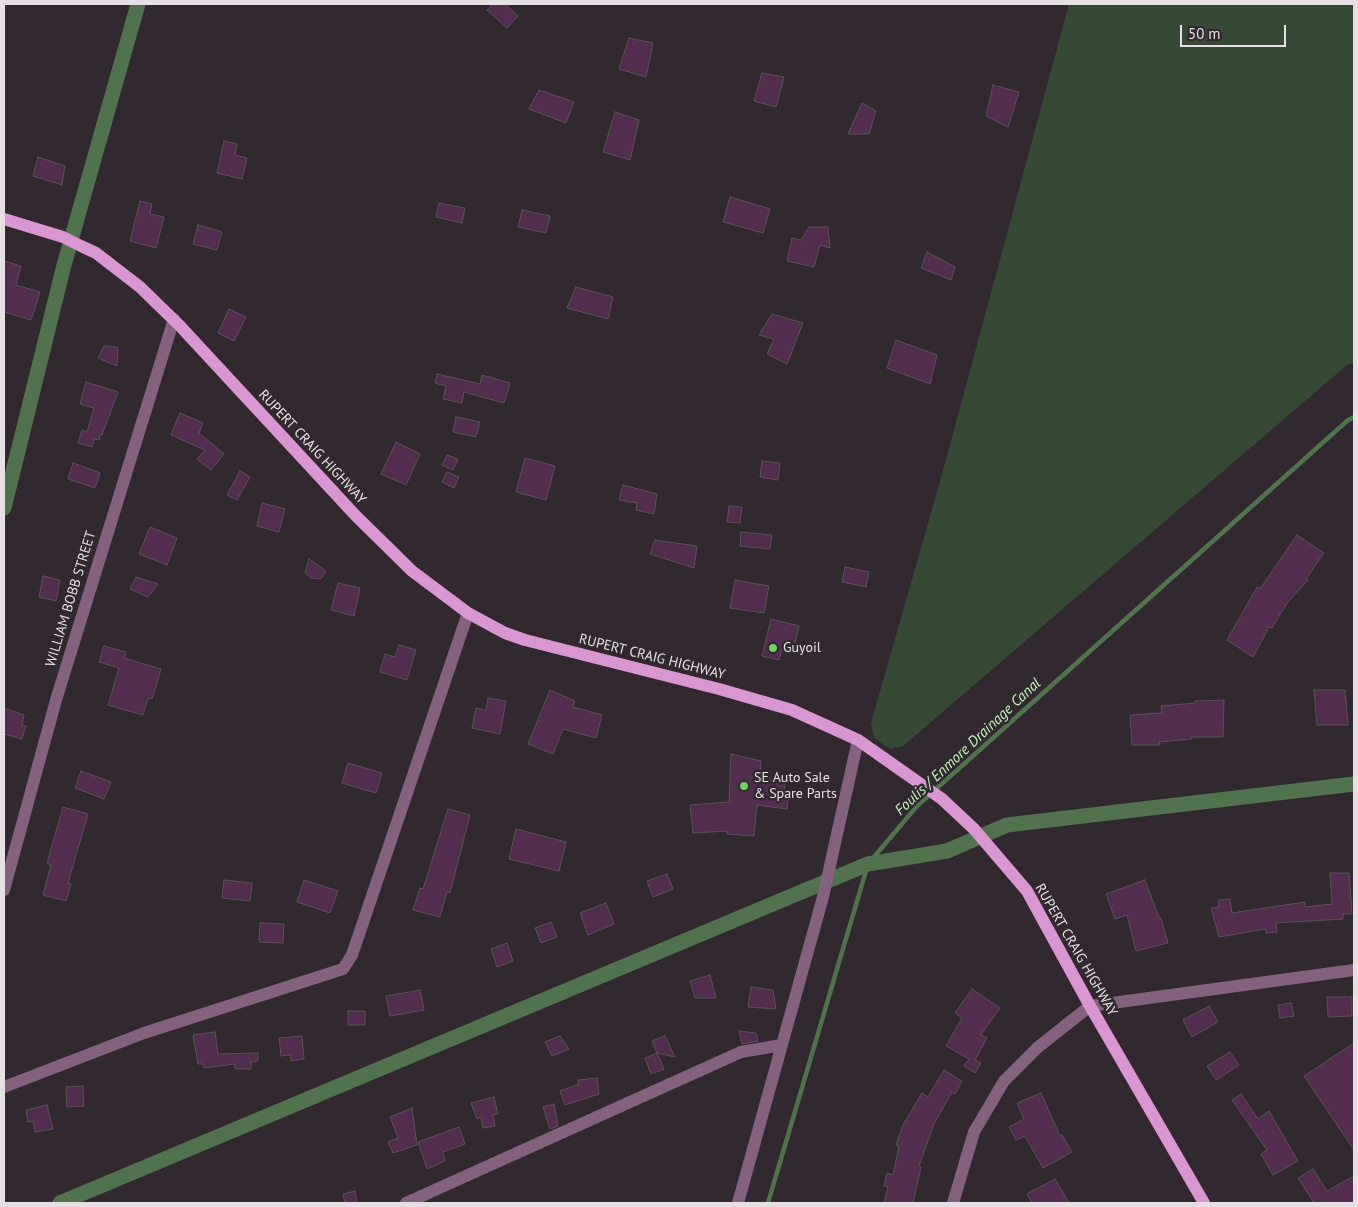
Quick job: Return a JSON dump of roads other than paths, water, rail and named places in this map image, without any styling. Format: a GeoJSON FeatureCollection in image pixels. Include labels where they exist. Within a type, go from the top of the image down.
{"type":"FeatureCollection","features":[{"type":"Feature","properties":{"kind":"main road","name":"RUPERT CRAIG HIGHWAY"},"geometry":{"type":"LineString","coordinates":[[4,219],[63,237],[96,253],[140,286],[174,319],[356,516],[412,571],[468,613],[505,633],[525,640],[719,689],[792,710],[858,740],[942,799],[974,829],[1027,890],[1090,1006],[1204,1203]]}},
{"type":"Feature","properties":{"kind":"street","name":"WILLIAM BOBB STREET"},"geometry":{"type":"LineString","coordinates":[[4,890],[56,700],[174,319]]}},
{"type":"Feature","properties":{"kind":"street"},"geometry":{"type":"LineString","coordinates":[[4,1087],[144,1033],[343,969],[352,955],[468,613]]}},
{"type":"Feature","properties":{"kind":"street"},"geometry":{"type":"LineString","coordinates":[[738,1203],[823,897],[858,740]]}},
{"type":"Feature","properties":{"kind":"street"},"geometry":{"type":"LineString","coordinates":[[953,1203],[974,1132],[1004,1080],[1037,1048],[1090,1006],[1354,970]]}},
{"type":"Feature","properties":{"kind":"street"},"geometry":{"type":"LineString","coordinates":[[406,1203],[741,1052],[782,1046]]}},
{"type":"Feature","properties":{"kind":"waterway"},"geometry":{"type":"LineString","coordinates":[[4,508],[64,265],[138,4]]}},
{"type":"Feature","properties":{"kind":"waterway","name":"Foulis / Enmore Drainage Canal"},"geometry":{"type":"LineString","coordinates":[[768,1203],[868,864],[917,806],[1347,421],[1354,417]]}},
{"type":"Feature","properties":{"kind":"waterway"},"geometry":{"type":"LineString","coordinates":[[60,1203],[868,864],[947,851],[1007,825],[1354,784]]}},
{"type":"Feature","properties":{"kind":"place","name":"Guyoil"},"geometry":{"type":"Point","coordinates":[773,648]}},
{"type":"Feature","properties":{"kind":"place","name":"SE Auto Sale & Spare Parts"},"geometry":{"type":"Point","coordinates":[744,786]}}]}
